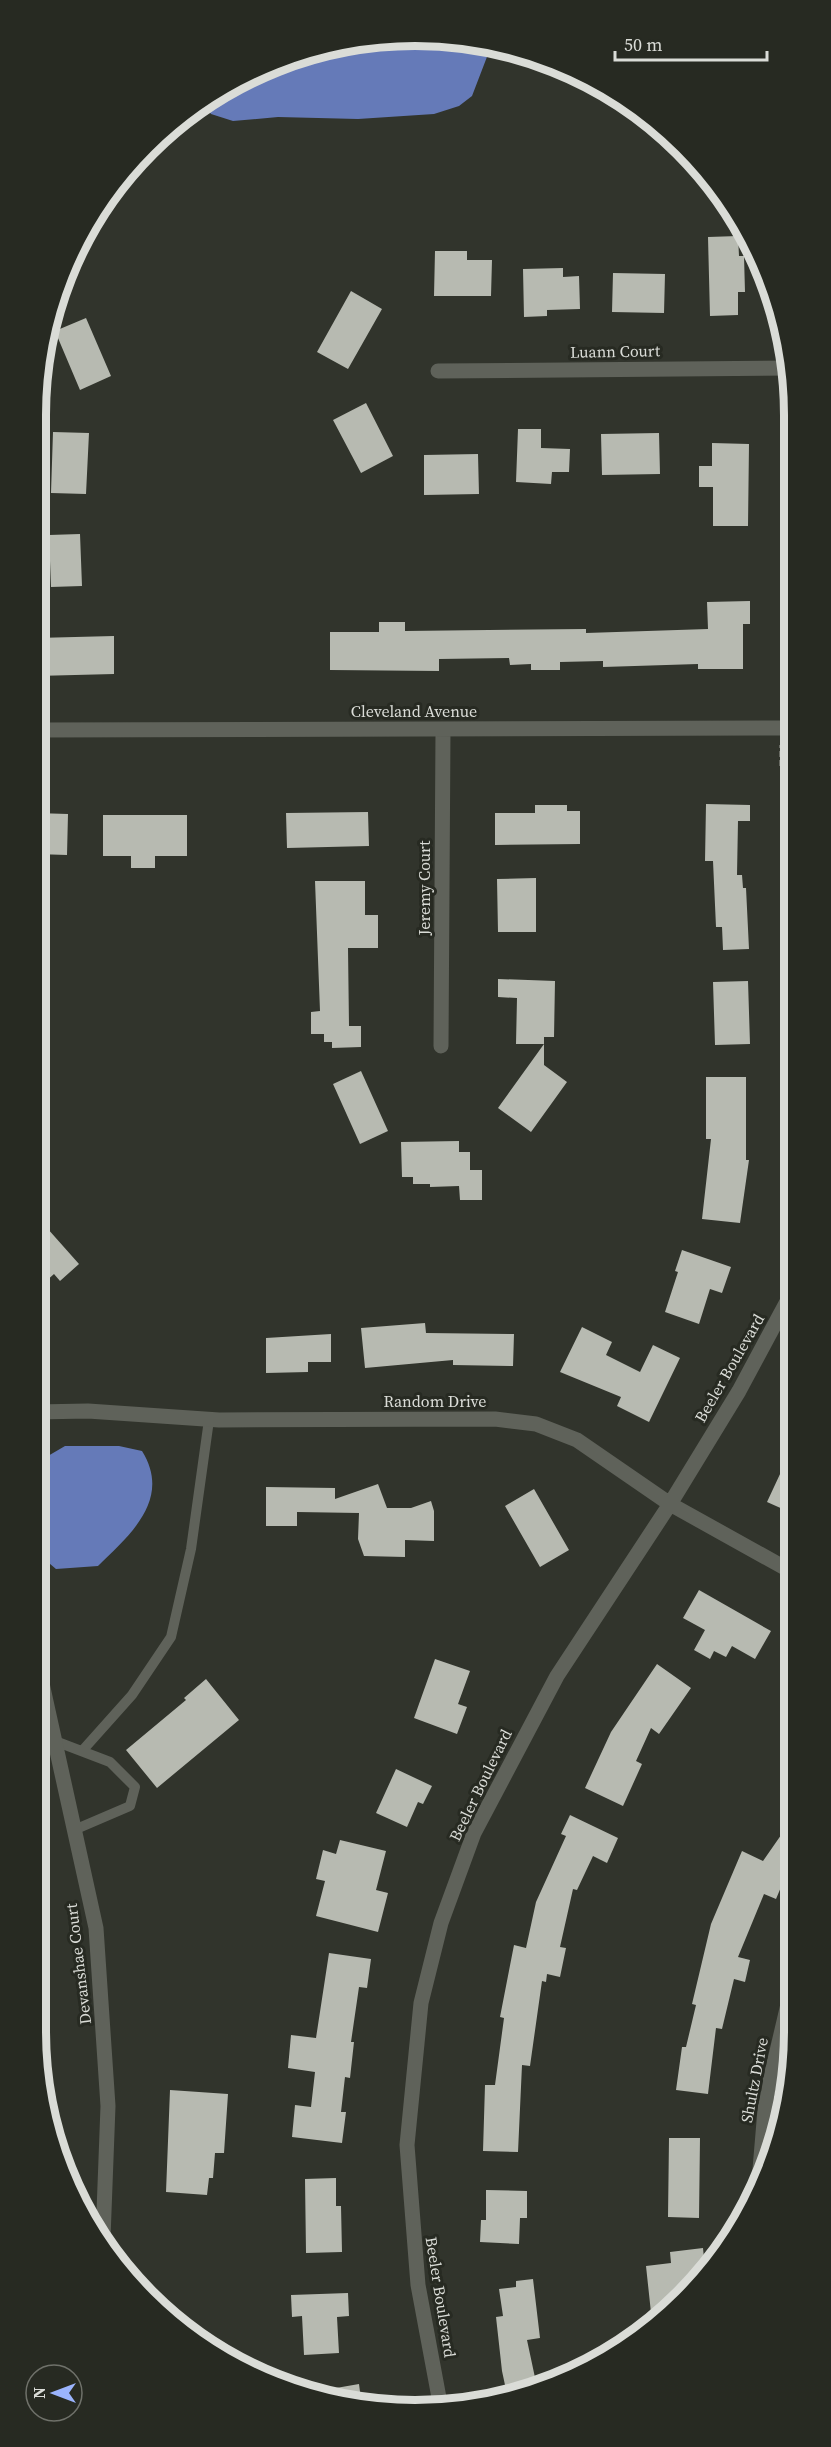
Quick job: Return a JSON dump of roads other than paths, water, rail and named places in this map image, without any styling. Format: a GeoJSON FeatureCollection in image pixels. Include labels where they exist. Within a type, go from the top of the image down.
{"type":"FeatureCollection","features":[{"type":"Feature","properties":{"kind":"street","name":"Luann Court"},"geometry":{"type":"LineString","coordinates":[[438,371],[781,368]]}},
{"type":"Feature","properties":{"kind":"street","name":"Cleveland Avenue"},"geometry":{"type":"LineString","coordinates":[[46,730],[784,728]]}},
{"type":"Feature","properties":{"kind":"street","name":"Jeremy Court"},"geometry":{"type":"LineString","coordinates":[[441,1046],[443,729]]}},
{"type":"Feature","properties":{"kind":"street","name":"Beeler Boulevard"},"geometry":{"type":"LineString","coordinates":[[439,2400],[418,2285],[407,2145],[421,2003],[441,1923],[474,1833],[557,1676],[670,1504],[739,1391],[784,1307]]}},
{"type":"Feature","properties":{"kind":"street","name":"Random Drive"},"geometry":{"type":"LineString","coordinates":[[46,1412],[88,1411],[209,1420],[495,1419],[536,1424],[577,1440],[670,1504],[784,1567]]}},
{"type":"Feature","properties":{"kind":"street","name":"Devanshae Court"},"geometry":{"type":"LineString","coordinates":[[46,1701],[96,1928],[108,2106],[103,2228]]}},
{"type":"Feature","properties":{"kind":"street","name":"Shultz Drive"},"geometry":{"type":"LineString","coordinates":[[761,2161],[766,2098],[784,2021]]}},
{"type":"Feature","properties":{"kind":"lane"},"geometry":{"type":"LineString","coordinates":[[82,1751],[132,1695],[171,1638],[191,1549],[209,1420]]}},
{"type":"Feature","properties":{"kind":"lane"},"geometry":{"type":"LineString","coordinates":[[55,1741],[110,1762],[135,1786],[130,1806],[74,1830]]}},
{"type":"Feature","properties":{"kind":"water"},"geometry":{"type":"Polygon","coordinates":[[[416,46],[488,54],[472,96],[459,106],[434,114],[358,119],[278,117],[233,121],[211,114],[210,109],[252,85],[320,59],[367,50],[416,46]]]}},
{"type":"Feature","properties":{"kind":"water"},"geometry":{"type":"Polygon","coordinates":[[[65,1446],[119,1446],[142,1451],[150,1468],[152,1485],[150,1500],[134,1529],[98,1566],[56,1569],[46,1560],[46,1457],[65,1446]]]}}]}
